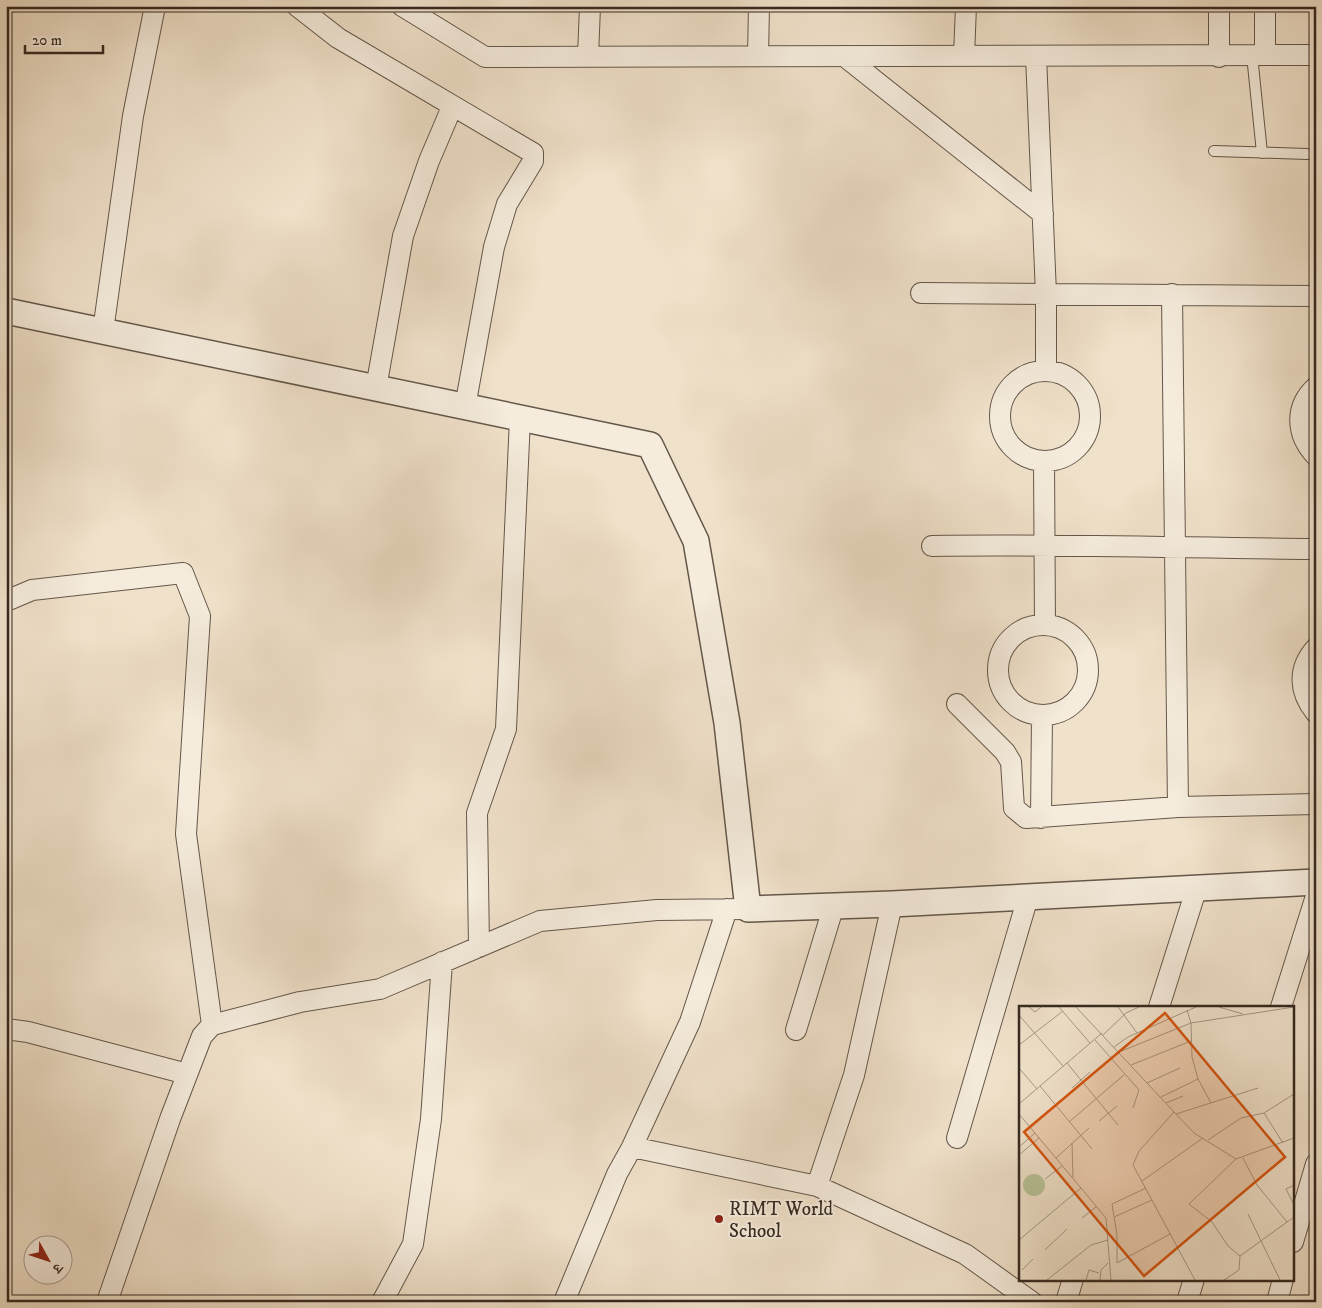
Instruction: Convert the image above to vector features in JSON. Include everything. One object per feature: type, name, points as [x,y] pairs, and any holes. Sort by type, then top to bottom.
[{"type":"street","points":[[103,331],[133,116],[155,6]]},
{"type":"street","points":[[297,6],[338,38],[452,107],[533,153],[533,161],[507,204],[494,247],[465,406]]},
{"type":"street","points":[[402,6],[485,57],[1219,57],[1316,55]]},
{"type":"street","points":[[588,56],[590,6]]},
{"type":"street","points":[[758,6],[758,56]]},
{"type":"street","points":[[964,56],[966,6]]},
{"type":"street","points":[[1219,6],[1219,57]]},
{"type":"street","points":[[1259,55],[1265,6]]},
{"type":"street","points":[[844,56],[1043,214]]},
{"type":"street","points":[[1036,56],[1046,294],[1046,371]]},
{"type":"street","points":[[376,388],[403,236],[429,162],[452,107]]},
{"type":"street","points":[[921,292],[1316,296]]},
{"type":"street","points":[[1172,294],[1178,806]]},
{"type":"street","points":[[6,311],[650,444],[696,541],[727,723],[737,909],[690,1022],[632,1147],[617,1174],[564,1302]]},
{"type":"street","points":[[1046,371],[1061,374],[1074,382],[1084,394],[1089,417],[1083,440],[1073,451],[1059,459],[1044,461],[1030,459],[1012,447],[1002,429],[1000,416],[1002,401],[1009,389],[1019,379],[1032,373],[1046,371]]},
{"type":"street","points":[[1316,386],[1308,394],[1302,406],[1299,420],[1301,434],[1307,447],[1316,456]]},
{"type":"street","points":[[479,947],[477,813],[506,729],[520,418]]},
{"type":"street","points":[[1044,461],[1045,625]]},
{"type":"street","points":[[932,546],[1045,544],[1175,548],[1316,549]]},
{"type":"street","points":[[6,601],[32,590],[183,573],[200,616],[186,834],[212,1025]]},
{"type":"street","points":[[1045,625],[1060,628],[1073,636],[1083,648],[1088,663],[1088,679],[1082,693],[1072,705],[1058,713],[1042,715],[1028,712],[1016,706],[1006,696],[1000,683],[998,669],[1001,655],[1008,643],[1018,633],[1031,627],[1045,625]]},
{"type":"street","points":[[1316,648],[1308,657],[1302,672],[1302,687],[1307,702],[1316,713]]},
{"type":"street","points":[[957,704],[1005,752],[1011,762],[1014,808],[1026,818],[1178,806],[1316,804]]},
{"type":"street","points":[[1041,818],[1042,715]]},
{"type":"street","points":[[107,1302],[187,1074],[202,1036],[212,1025],[300,1002],[380,989],[540,921],[657,910],[892,904],[1316,882]]},
{"type":"street","points":[[1159,1006],[1197,888]]},
{"type":"street","points":[[1281,1006],[1316,896]]},
{"type":"street","points":[[957,1138],[1028,897]]},
{"type":"street","points":[[817,1186],[854,1075],[892,904]]},
{"type":"street","points":[[796,1030],[834,905]]},
{"type":"street","points":[[382,1302],[413,1244],[431,1119],[442,962]]},
{"type":"street","points":[[6,1029],[28,1032],[187,1074]]},
{"type":"street","points":[[632,1147],[817,1186],[965,1254],[1032,1302]]},
{"type":"street","points":[[1294,1239],[1316,1164]]},
{"type":"street","points":[[1066,1302],[1073,1280]]},
{"type":"street","points":[[1187,1302],[1194,1280]]},
{"type":"street","points":[[1277,1302],[1283,1280]]},
{"type":"lane","points":[[1259,55],[1262,153]]},
{"type":"lane","points":[[1214,151],[1307,154]]},
{"type":"place","name":"RIMT World School","points":[[719,1219]]}]
